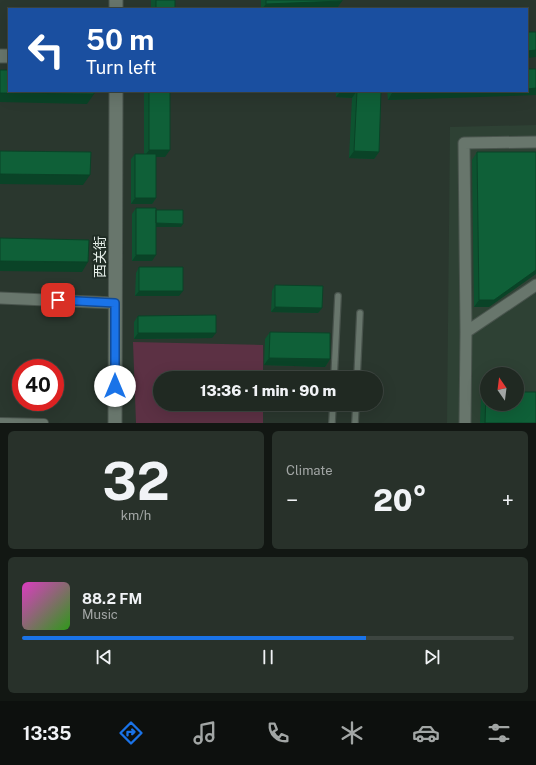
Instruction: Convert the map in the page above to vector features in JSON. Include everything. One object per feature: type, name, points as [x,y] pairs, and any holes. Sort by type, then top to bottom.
[{"type":"street","name":"西关街","points":[[115,423],[116,92]]},
{"type":"street","points":[[465,423],[466,332],[464,143],[536,142]]},
{"type":"street","points":[[466,332],[536,285]]},
{"type":"street","points":[[0,298],[115,303]]},
{"type":"street","points":[[0,422],[44,423]]},
{"type":"lane","points":[[334,371],[338,296]]},
{"type":"lane","points":[[357,371],[360,313]]},
{"type":"lane","points":[[332,423],[333,411]]},
{"type":"lane","points":[[355,423],[356,411]]},
{"type":"shaded area","points":[[536,125],[536,423],[447,423],[450,127]]},
{"type":"shaded area","points":[[133,342],[263,345],[263,371],[153,371],[153,411],[263,411],[263,423],[136,423]]},
{"type":"building","points":[[156,0],[175,0],[175,8],[156,8]]},
{"type":"building","points":[[266,0],[342,0],[342,1],[266,4]]},
{"type":"building","points":[[528,32],[536,32],[536,50],[528,51]]},
{"type":"building","points":[[528,69],[536,69],[536,88],[528,89]]},
{"type":"building","points":[[0,70],[8,70],[8,92],[94,92],[94,94],[0,93]]},
{"type":"building","points":[[149,92],[170,92],[170,150],[149,150]]},
{"type":"building","points":[[357,92],[381,92],[379,152],[354,151]]},
{"type":"building","points":[[392,92],[426,92],[392,93]]},
{"type":"building","points":[[0,151],[91,152],[90,175],[0,174]]},
{"type":"building","points":[[477,152],[536,152],[536,270],[494,300],[479,300]]},
{"type":"building","points":[[135,154],[156,154],[156,198],[135,198]]},
{"type":"building","points":[[136,208],[156,208],[156,255],[136,255]]},
{"type":"building","points":[[156,210],[183,210],[183,224],[156,223]]},
{"type":"building","points":[[0,238],[89,240],[88,262],[0,261]]},
{"type":"building","points":[[139,267],[183,267],[183,291],[139,291]]},
{"type":"building","points":[[275,285],[323,286],[322,308],[275,307]]},
{"type":"building","points":[[216,315],[216,333],[138,333],[138,316]]},
{"type":"building","points":[[270,332],[330,333],[330,359],[269,358]]},
{"type":"building","points":[[524,392],[536,392],[536,423],[485,423],[485,411],[524,411]]},
{"type":"route","points":[[58,300],[115,303],[115,386]]}]
